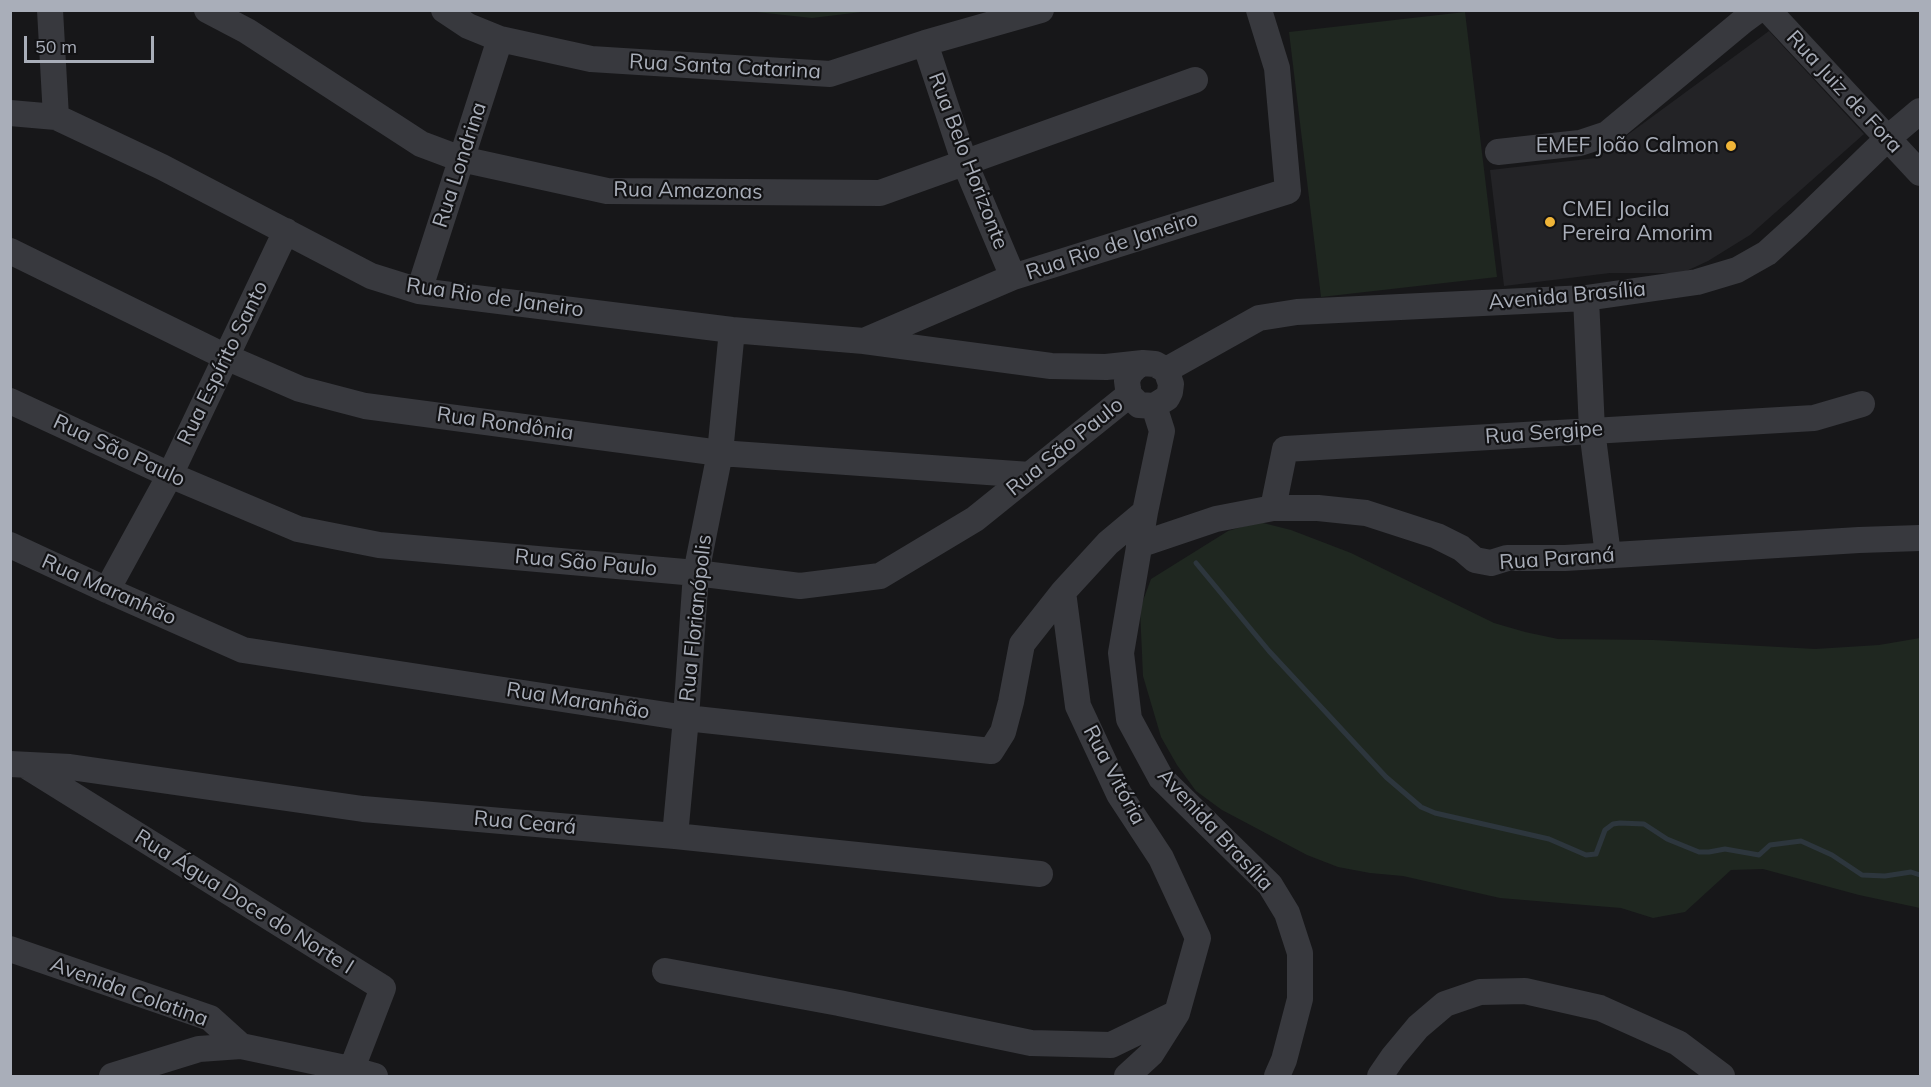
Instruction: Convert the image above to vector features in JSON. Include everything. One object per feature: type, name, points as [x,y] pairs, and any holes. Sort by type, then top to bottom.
[{"type":"street","points":[[10,113],[56,117],[50,10]]},
{"type":"street","name":"Rua Amazonas","points":[[207,10],[247,31],[421,144],[461,159],[607,191],[880,193],[1195,80]]},
{"type":"street","name":"Rua Santa Catarina","points":[[444,10],[468,26],[500,39],[591,59],[830,74],[925,43],[1041,10]]},
{"type":"street","name":"Rua Rio de Janeiro","points":[[864,341],[1013,277],[1288,190],[1277,68],[1259,10]]},
{"type":"street","name":"Rua Juiz de Fora","points":[[1768,10],[1920,173]]},
{"type":"street","points":[[1498,152],[1580,143],[1607,134],[1745,14]]},
{"type":"street","name":"Rua Londrina","points":[[419,291],[500,39]]},
{"type":"street","name":"Rua Belo Horizonte","points":[[925,43],[964,161],[1013,277]]},
{"type":"street","name":"Avenida Brasília","points":[[1154,367],[1259,318],[1297,312],[1586,298],[1697,282],[1737,270],[1767,253],[1888,138],[1920,111]]},
{"type":"street","name":"Rua Rio de Janeiro","points":[[56,117],[162,168],[371,276],[419,291],[732,330],[864,341],[1051,366],[1154,367]]},
{"type":"street","name":"Rua Espírito Santo","points":[[107,590],[170,475],[286,231]]},
{"type":"street","name":"Rua Rondônia","points":[[10,251],[226,357],[300,389],[365,406],[720,453],[1030,475]]},
{"type":"street","points":[[1586,298],[1592,430],[1608,555]]},
{"type":"street","points":[[938,309],[938,351]]},
{"type":"street","name":"Rua Florianópolis","points":[[675,836],[696,573],[720,453],[732,330]]},
{"type":"street","name":"Rua Rio de Janeiro","points":[[1051,366],[1128,392],[1139,405],[1154,406]]},
{"type":"street","points":[[1128,392],[1127,381],[1130,373],[1136,367],[1154,367],[1170,376],[1170,392],[1161,404],[1154,406]]},
{"type":"street","name":"Rua São Paulo","points":[[10,401],[170,475],[298,529],[379,545],[696,573],[800,586],[880,576],[975,519],[1128,392]]},
{"type":"street","name":"Rua Sergipe","points":[[1273,508],[1285,449],[1814,418],[1862,404]]},
{"type":"street","name":"Avenida Brasília","points":[[1154,406],[1162,431],[1145,512],[1121,653],[1128,719],[1161,778],[1270,885],[1287,913],[1300,952],[1300,999],[1284,1060],[1277,1077]]},
{"type":"street","name":"Rua Paraná","points":[[1139,545],[1215,519],[1273,508],[1318,508],[1366,513],[1437,536],[1461,548],[1475,560],[1491,563],[1508,558],[1608,555],[1920,538]]},
{"type":"street","points":[[1063,592],[1108,543],[1145,512]]},
{"type":"street","name":"Rua Maranhão","points":[[10,544],[243,650],[686,718],[991,751],[1003,732],[1022,644],[1063,592]]},
{"type":"street","name":"Rua Vitória","points":[[1063,592],[1078,706],[1119,794],[1161,858],[1198,938],[1177,1013],[1151,1054],[1127,1077]]},
{"type":"street","name":"Rua Ceará","points":[[18,764],[70,767],[363,809],[675,836],[1040,874]]},
{"type":"street","name":"Rua Água Doce do Norte I","points":[[18,764],[383,988],[350,1073]]},
{"type":"street","name":"Avenida Colatina","points":[[10,949],[210,1018],[241,1046]]},
{"type":"street","points":[[665,971],[839,1003],[1031,1044],[1111,1045],[1177,1013]]},
{"type":"street","points":[[1380,1077],[1418,1027],[1445,1004],[1480,992],[1525,991],[1600,1008],[1678,1042],[1722,1077]]},
{"type":"street","points":[[112,1077],[199,1049],[241,1046],[375,1077]]},
{"type":"shaded area","points":[[870,10],[812,18],[747,11]]},
{"type":"shaded area","points":[[1465,12],[1497,277],[1321,297],[1289,32]]},
{"type":"shaded area","name":"EMEF João Calmon","points":[[1769,31],[1864,134],[1750,235],[1708,261],[1682,273],[1610,273],[1504,286],[1490,170],[1596,158]]},
{"type":"shaded area","points":[[1259,522],[1291,530],[1351,553],[1494,623],[1558,639],[1654,640],[1815,649],[1879,645],[1920,638],[1920,908],[1859,895],[1763,869],[1731,870],[1685,912],[1653,918],[1621,908],[1500,898],[1403,876],[1338,867],[1307,855],[1222,810],[1196,791],[1177,765],[1161,737],[1143,676],[1140,609],[1151,579],[1228,531]]},
{"type":"waterway","points":[[1196,563],[1269,651],[1386,777],[1421,807],[1435,813],[1549,839],[1586,855],[1596,854],[1605,830],[1613,824],[1644,824],[1667,839],[1699,852],[1725,849],[1759,855],[1770,845],[1801,841],[1832,855],[1862,875],[1885,876],[1911,872],[1920,875]]},
{"type":"place","name":"EMEF João Calmon","points":[[1731,146]]},
{"type":"place","name":"CMEI Jocila Pereira Amorim","points":[[1550,222]]}]
